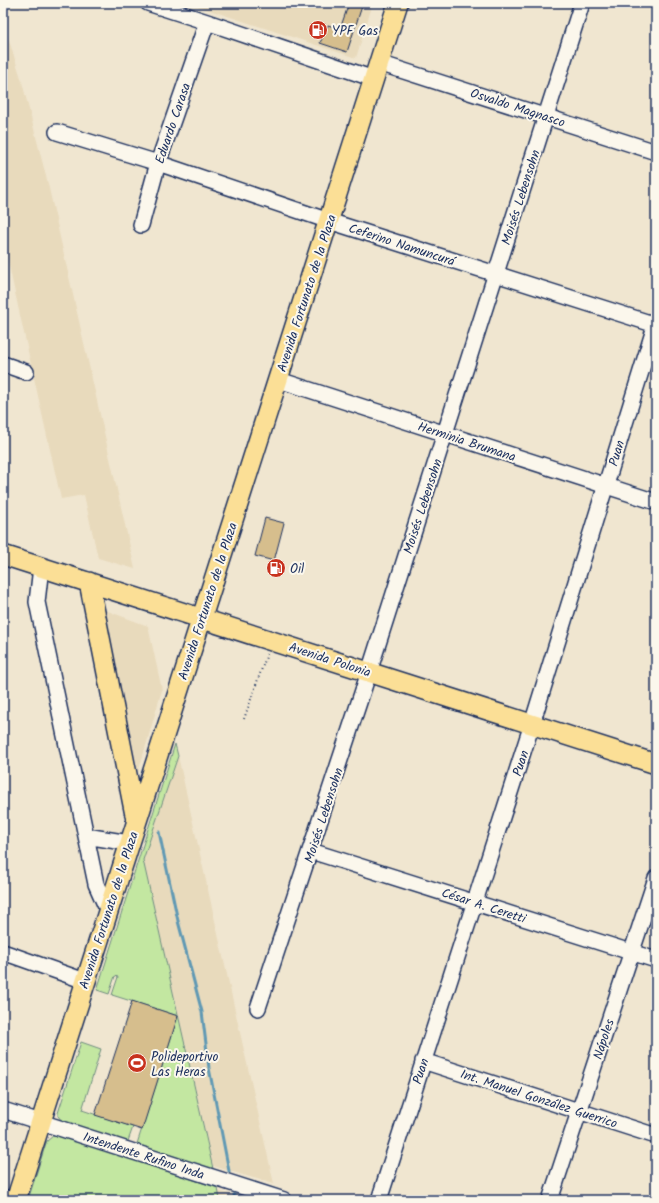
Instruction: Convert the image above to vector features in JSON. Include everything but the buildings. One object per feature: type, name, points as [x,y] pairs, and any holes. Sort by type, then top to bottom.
[{"type":"main road","name":"Avenida Fortunato de la Plaza","points":[[16,1200],[398,3]]},
{"type":"main road","name":"Avenida Polonia","points":[[3,555],[656,764]]},
{"type":"main road","points":[[89,582],[136,822]]},
{"type":"street","name":"Osvaldo Magnasco","points":[[148,3],[207,22],[377,71],[546,116],[656,152]]},
{"type":"street","name":"Moisés Lebensohn","points":[[258,1008],[369,672],[582,3]]},
{"type":"street","name":"Eduardo Carasa","points":[[141,225],[158,164],[207,22]]},
{"type":"street","name":"Ceferino Namuncurá","points":[[56,132],[656,325]]},
{"type":"street","name":"Puan","points":[[379,1200],[532,724],[605,485],[656,325]]},
{"type":"street","points":[[3,364],[26,372]]},
{"type":"street","name":"Herminia Brumana","points":[[278,380],[656,502]]},
{"type":"street","points":[[41,567],[37,602],[96,884],[108,911]]},
{"type":"street","points":[[86,836],[130,842]]},
{"type":"street","name":"César A. Ceretti","points":[[311,851],[656,960]]},
{"type":"street","name":"Nápoles","points":[[550,1200],[656,878]]},
{"type":"street","points":[[3,952],[85,981]]},
{"type":"street","name":"Int. Manuel González Guerrico","points":[[423,1061],[656,1136]]},
{"type":"street","name":"Intendente Rufino Inda","points":[[3,1110],[284,1200]]},
{"type":"street","points":[[3,1197],[11,1200]]},
{"type":"path","points":[[244,719],[271,640]]},
{"type":"shaded area","name":"YPF Gas","points":[[188,3],[373,3],[356,58]]},
{"type":"shaded area","points":[[3,22],[21,78],[48,184],[135,569],[98,558],[84,495],[61,499],[3,239]]},
{"type":"shaded area","points":[[102,609],[148,626],[162,690],[138,773]]},
{"type":"shaded area","points":[[178,756],[274,1184],[213,1166],[143,860]]},
{"type":"shaded area","points":[[218,1191],[234,1195],[250,1200],[220,1200]]},
{"type":"green space","points":[[175,744],[178,756],[143,860],[214,1173],[136,1147],[178,1016],[112,995],[118,977],[115,976],[109,994],[97,990]]},
{"type":"green space","points":[[81,1042],[101,1049],[82,1110],[133,1127],[127,1144],[62,1121],[58,1116]]},
{"type":"green space","points":[[53,1136],[61,1136],[218,1188],[220,1200],[28,1200],[46,1143]]},
{"type":"waterway","points":[[159,832],[178,921],[202,1012],[209,1068],[229,1171]]},
{"type":"waterway","points":[[234,1195],[235,1200]]},
{"type":"place","name":"YPF Gas","points":[[318,30]]},
{"type":"place","name":"Oil","points":[[276,568]]},
{"type":"place","name":"Polideportivo Las Heras","points":[[137,1063]]}]
